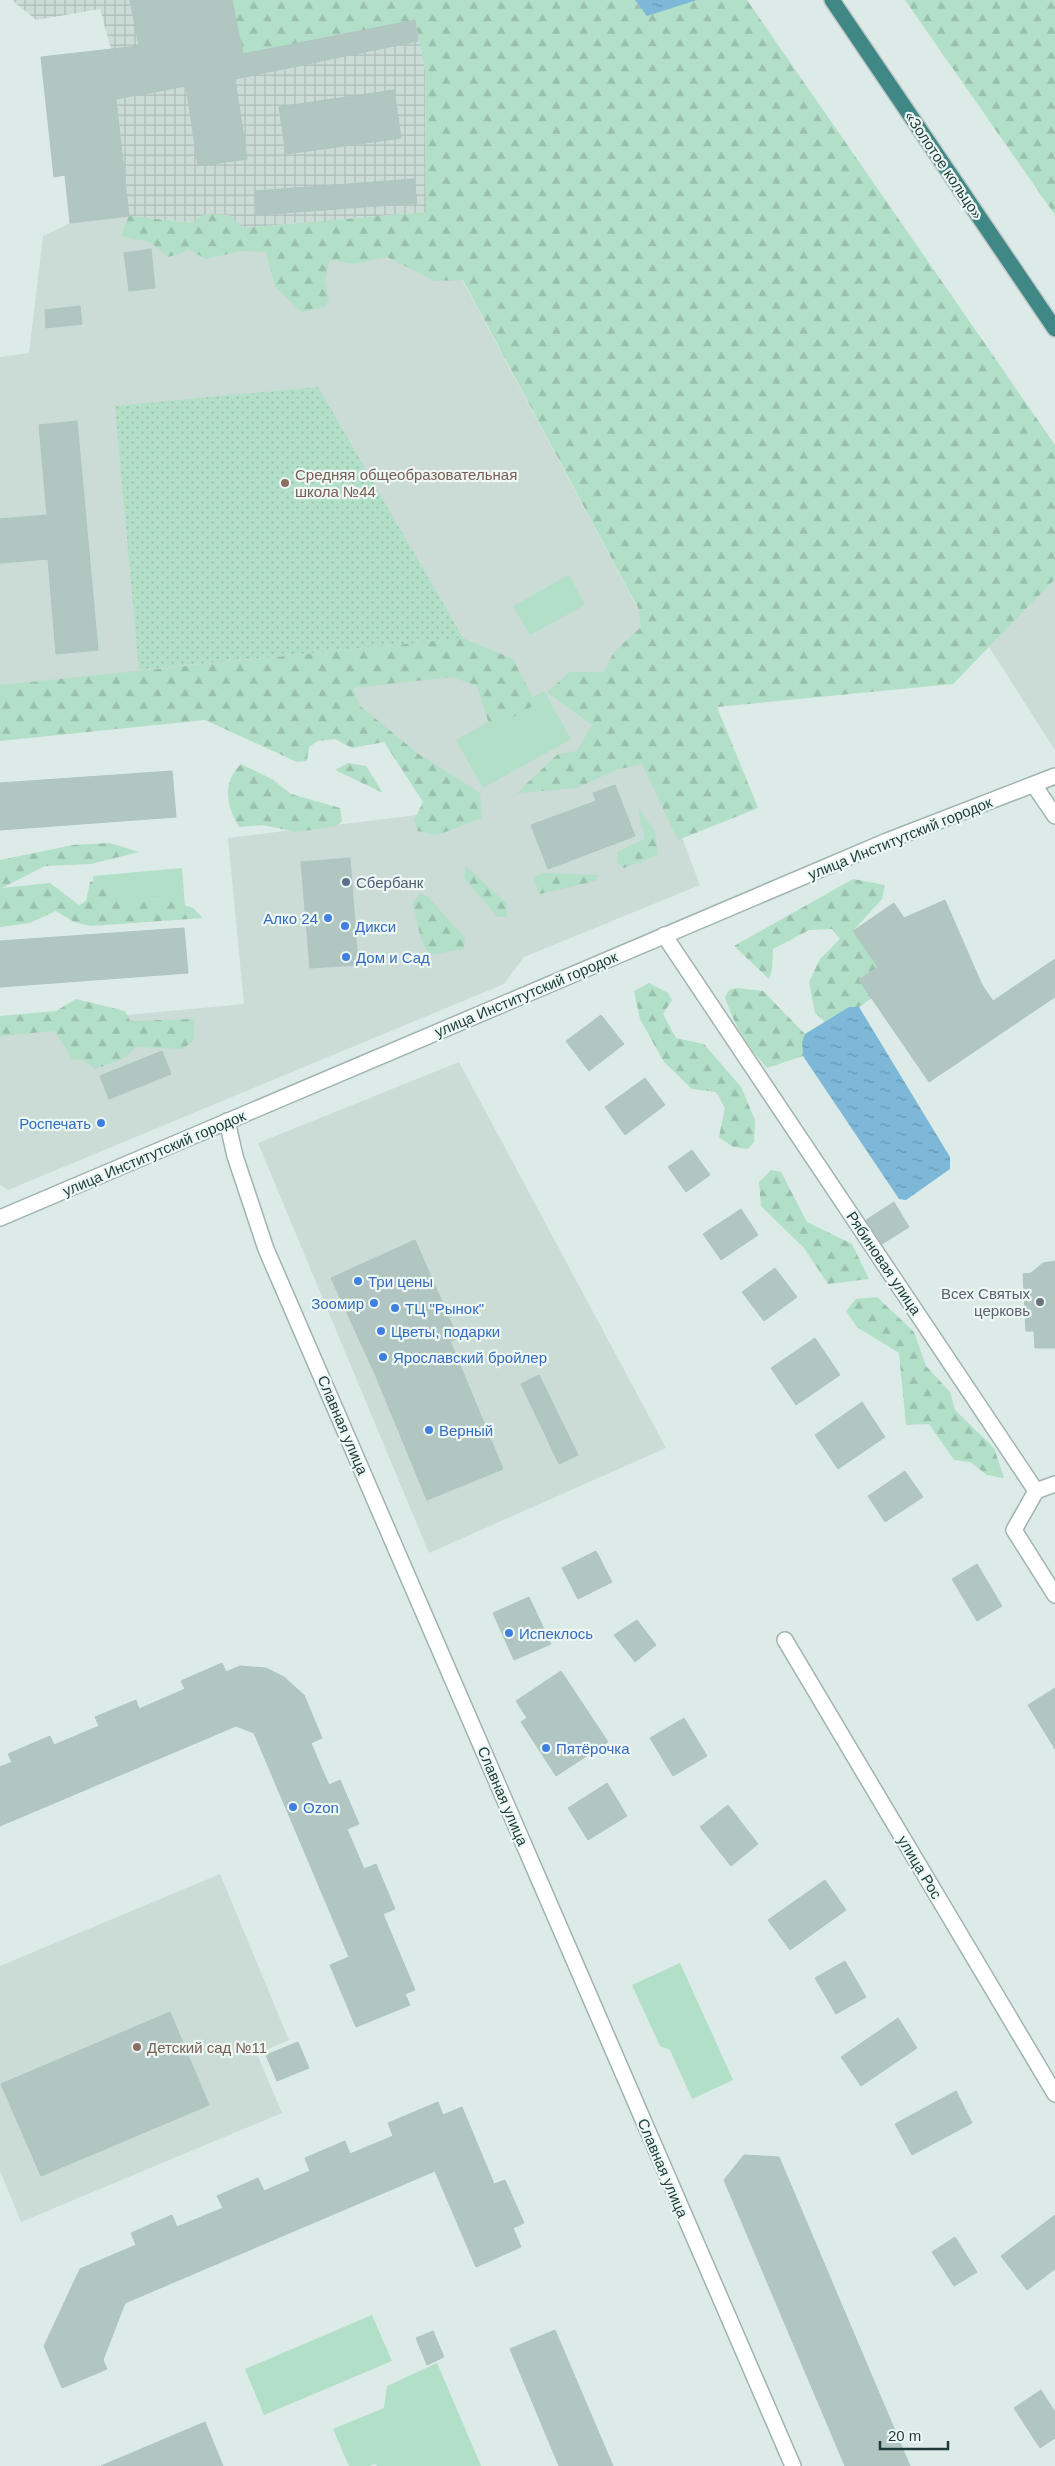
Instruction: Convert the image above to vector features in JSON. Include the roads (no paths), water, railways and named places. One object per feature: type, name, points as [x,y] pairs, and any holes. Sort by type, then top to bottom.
[{"type":"highway","name":"«Золотое кольцо»","points":[[832,0],[1055,329]]},
{"type":"street","name":"улица Институтский городок","points":[[0,1218],[887,841],[1055,776]]},
{"type":"street","points":[[1034,784],[1055,816]]},
{"type":"street","name":"Рябиновая улица","points":[[664,935],[1036,1491]]},
{"type":"street","name":"Славная улица","points":[[227,1122],[235,1156],[266,1249],[793,2466]]},
{"type":"street","points":[[1055,1484],[1036,1491],[1014,1530],[1055,1595]]},
{"type":"street","name":"улица Рос","points":[[785,1640],[1055,2094]]},
{"type":"water","points":[[635,0],[697,0],[647,16]]},
{"type":"water","points":[[849,1007],[859,1007],[950,1157],[950,1169],[906,1200],[899,1199],[803,1056],[802,1042],[805,1034]]},
{"type":"place","name":"Средняя общеобразовательная школа №44","points":[[285,483]]},
{"type":"place","name":"Сбербанк","points":[[346,882]]},
{"type":"place","name":"Алко 24","points":[[328,918]]},
{"type":"place","name":"Дикси","points":[[345,926]]},
{"type":"place","name":"Дом и Сад","points":[[346,957]]},
{"type":"place","name":"Роспечать","points":[[101,1123]]},
{"type":"place","name":"Три цены","points":[[358,1281]]},
{"type":"place","name":"Всех Святых церковь","points":[[1040,1302]]},
{"type":"place","name":"Зоомир","points":[[374,1303]]},
{"type":"place","name":"ТЦ \"Рынок\"","points":[[395,1308]]},
{"type":"place","name":"Цветы, подарки","points":[[381,1331]]},
{"type":"place","name":"Ярославский бройлер","points":[[383,1357]]},
{"type":"place","name":"Верный","points":[[429,1430]]},
{"type":"place","name":"Испеклось","points":[[509,1633]]},
{"type":"place","name":"Пятёрочка","points":[[546,1748]]},
{"type":"place","name":"Ozon","points":[[293,1807]]},
{"type":"place","name":"Детский сад №11","points":[[137,2047]]}]
